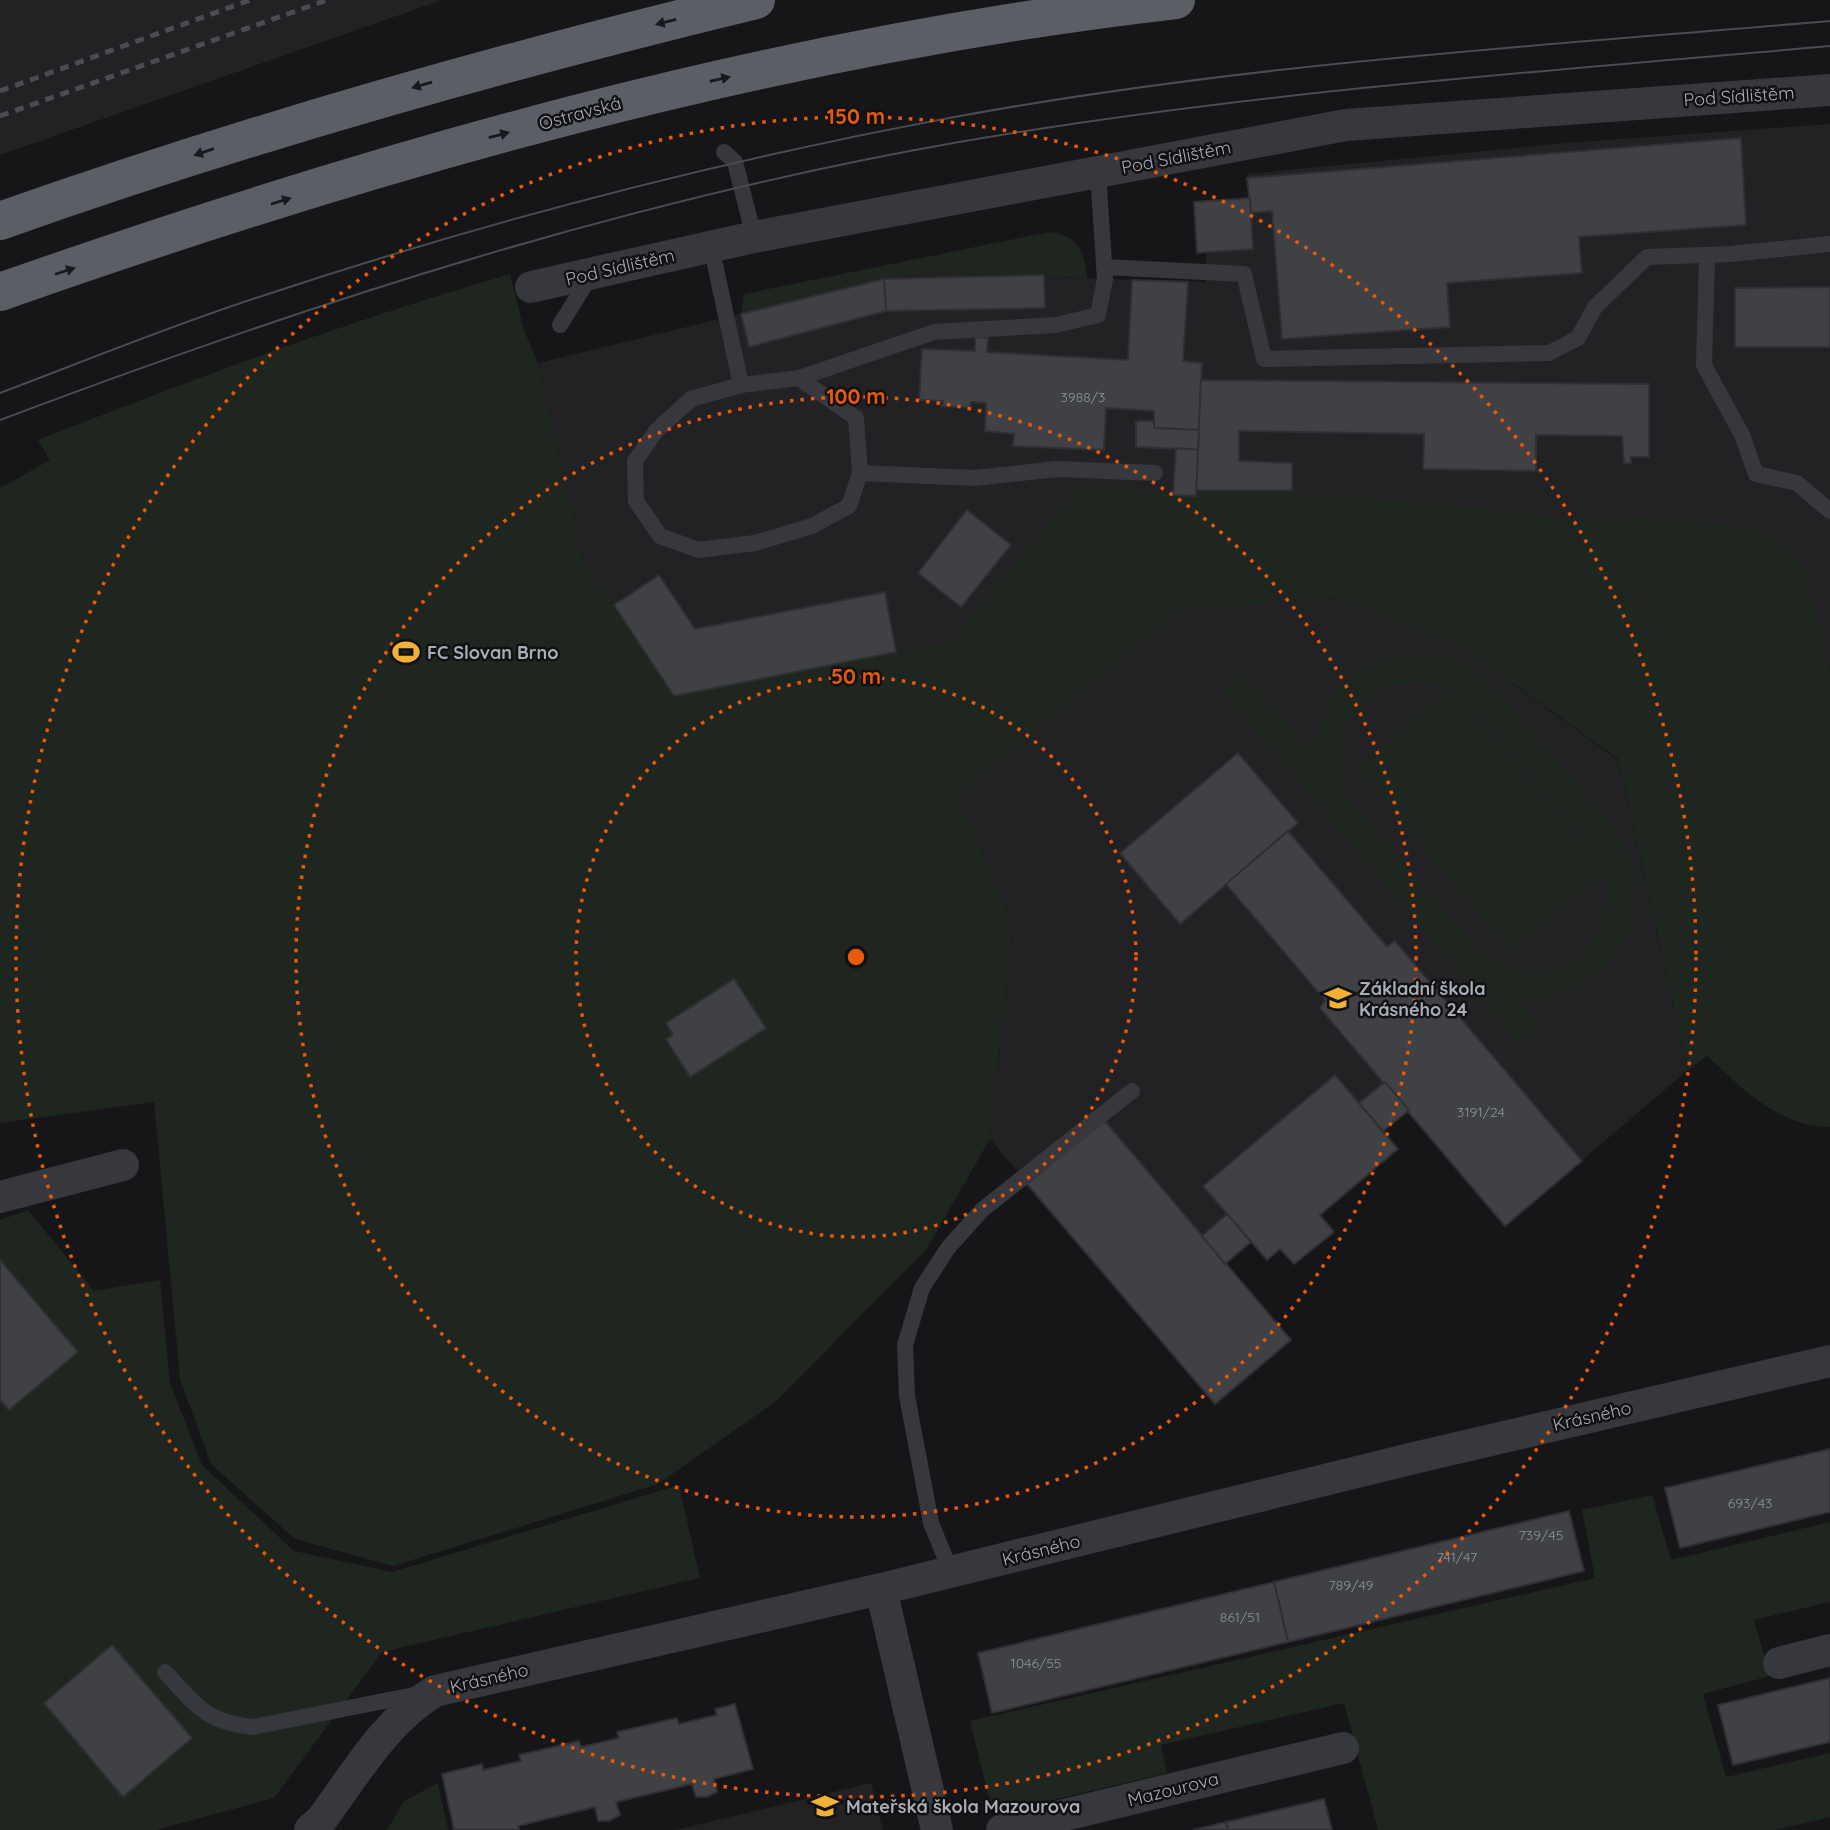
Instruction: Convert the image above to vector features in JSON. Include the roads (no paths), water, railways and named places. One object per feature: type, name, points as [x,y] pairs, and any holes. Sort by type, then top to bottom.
[{"type":"highway","points":[[0,221],[241,140],[421,86],[756,0]]},
{"type":"highway","name":"Ostravská","points":[[0,292],[447,149],[612,104],[806,59],[886,44],[1062,15],[1176,0]]},
{"type":"street","name":"Pod Sídlištěm","points":[[531,286],[754,237],[1346,125],[1830,90]]},
{"type":"street","points":[[0,1197],[122,1165]]},
{"type":"street","name":"Krásného","points":[[310,1830],[322,1819],[390,1726],[411,1705],[435,1691],[881,1589],[1414,1458],[1830,1361]]},
{"type":"street","points":[[881,1589],[937,1830]]},
{"type":"street","points":[[1779,1662],[1830,1650]]},
{"type":"street","name":"Mazourova","points":[[1002,1830],[1343,1748]]},
{"type":"lane","points":[[724,152],[735,162],[754,237]]},
{"type":"lane","points":[[799,378],[856,418],[860,473],[849,506],[812,526],[755,543],[698,550],[660,537],[636,501],[635,461],[656,430],[691,399],[741,385],[799,378],[934,332],[1056,325],[1098,315],[1105,279],[1098,172]]},
{"type":"lane","points":[[1104,267],[1244,274],[1264,359],[1549,353],[1578,338],[1595,307],[1647,257],[1707,255],[1830,244]]},
{"type":"lane","points":[[712,246],[741,385]]},
{"type":"lane","points":[[1707,255],[1704,281],[1704,365],[1742,435],[1756,474],[1797,483],[1830,511]]},
{"type":"lane","points":[[560,325],[593,273]]},
{"type":"lane","points":[[860,473],[975,478],[1057,470],[1156,473]]},
{"type":"lane","points":[[951,1572],[932,1523],[907,1396],[905,1345],[922,1288],[948,1248],[982,1210],[1132,1091]]},
{"type":"lane","points":[[165,1671],[203,1713],[227,1725],[253,1727],[435,1691]]},
{"type":"tram line","points":[[0,393],[224,309],[427,244],[687,174],[861,135],[1058,99],[1278,70],[1499,48],[1830,21]]},
{"type":"tram line","points":[[0,420],[235,335],[473,258],[714,193],[836,166],[959,142],[1176,110],[1393,85],[1830,46]]},
{"type":"railway","points":[[0,91],[250,0]]},
{"type":"railway","points":[[0,116],[327,0]]},
{"type":"place","name":"FC Slovan Brno","points":[[406,652]]},
{"type":"place","name":"Základní škola Krásného 24","points":[[1338,998]]},
{"type":"place","name":"Mateřská škola Mazourova","points":[[825,1806]]}]
